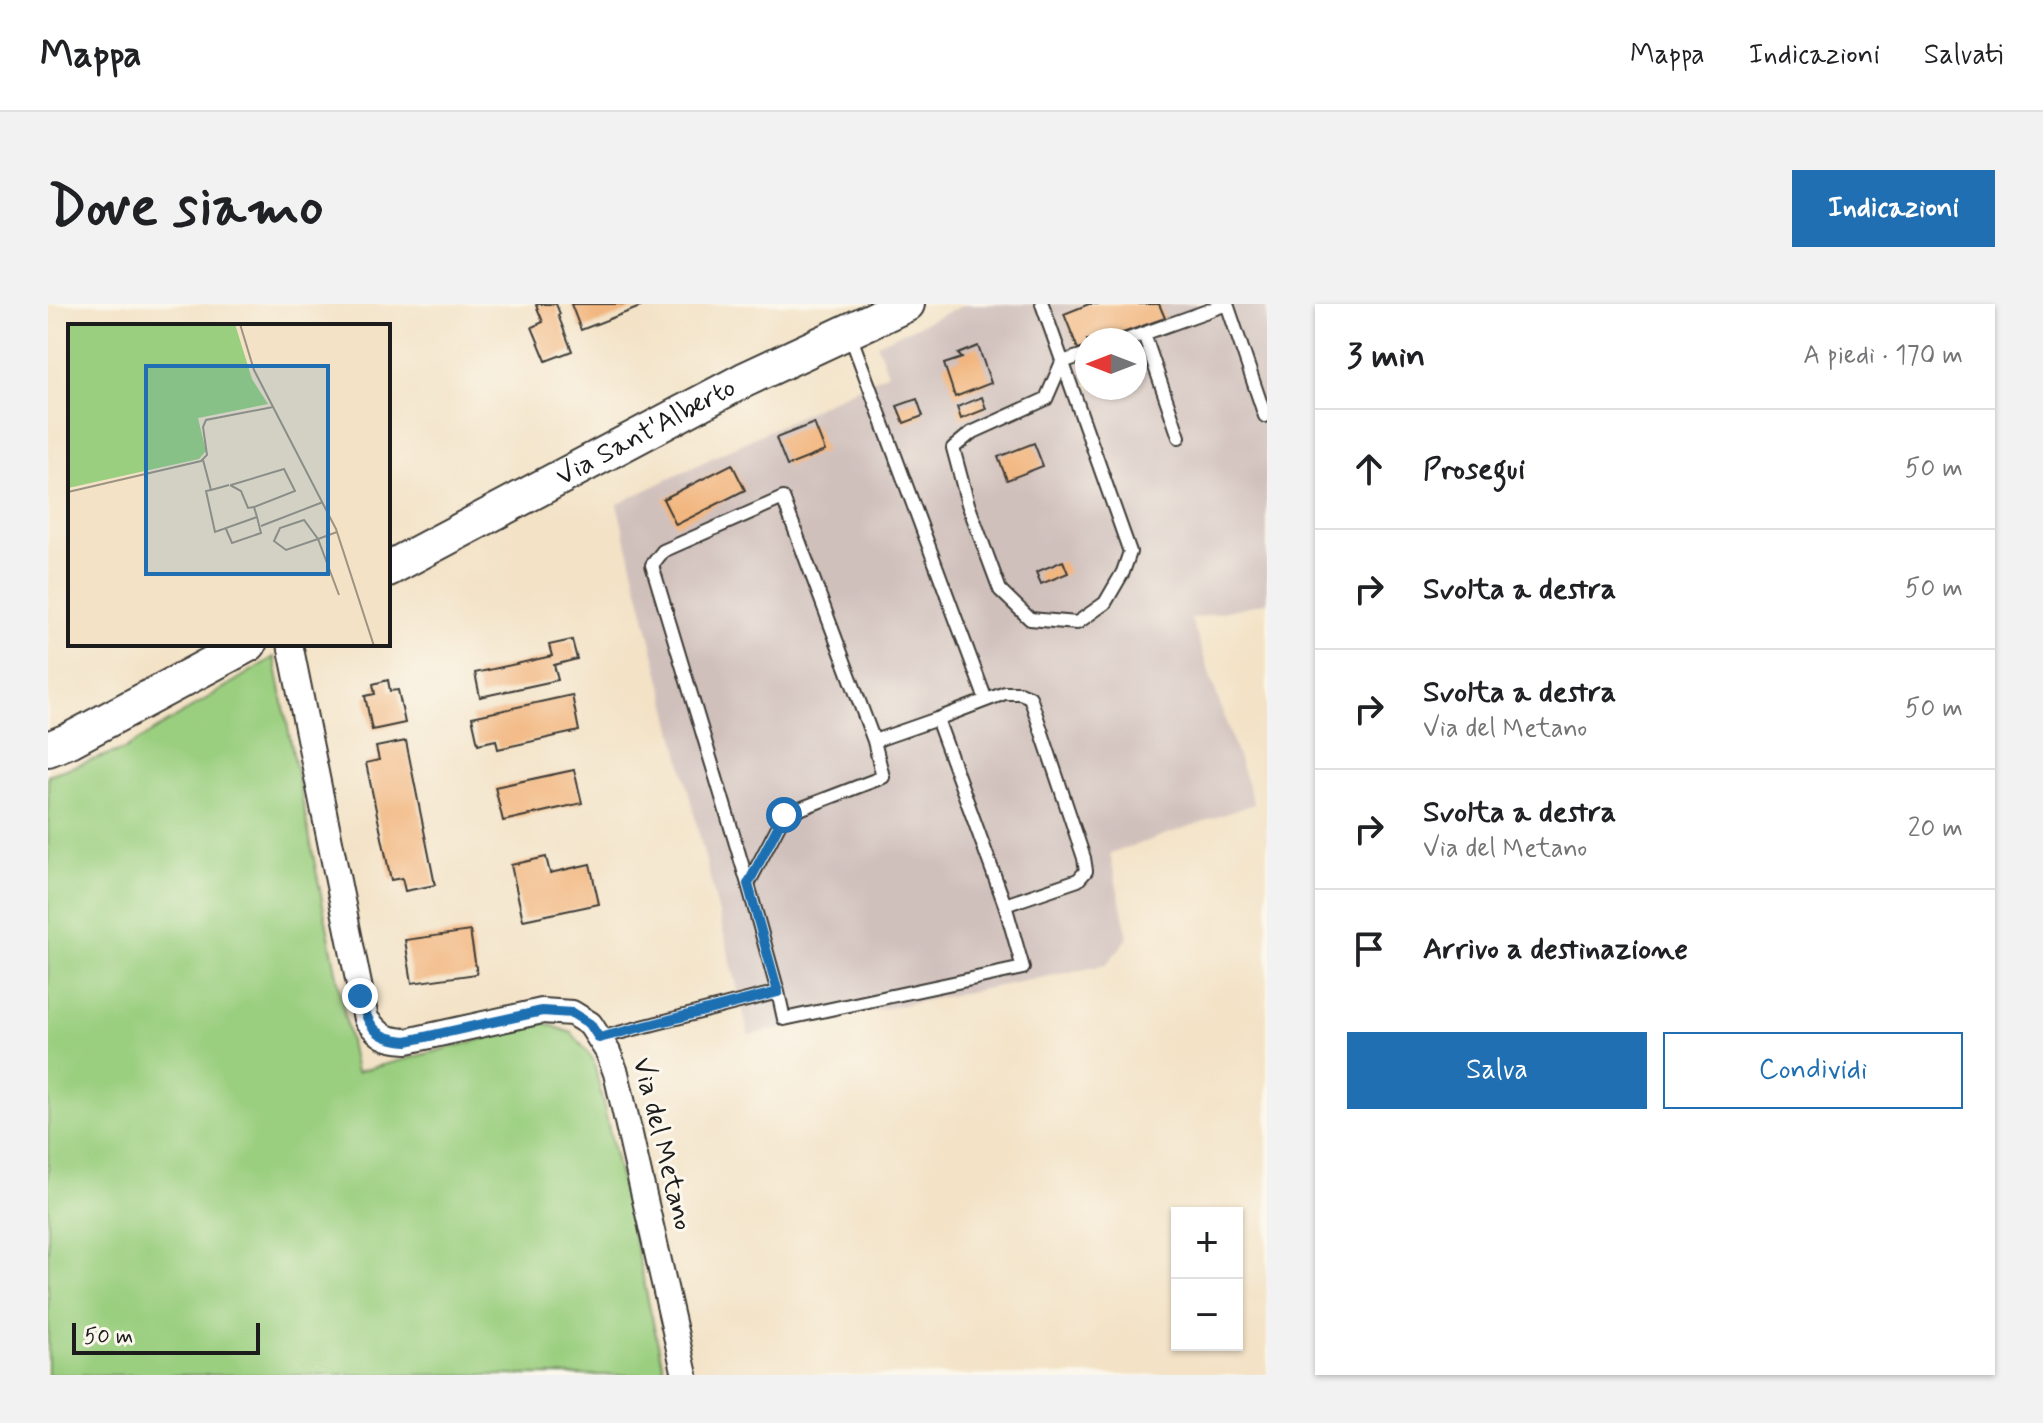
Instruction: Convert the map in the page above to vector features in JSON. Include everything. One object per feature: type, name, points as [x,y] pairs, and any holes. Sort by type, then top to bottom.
[{"type":"main road","name":"Via Sant'Alberto","points":[[390,568],[744,380],[907,304]]},
{"type":"main road","points":[[48,749],[245,646]]},
{"type":"street","name":"Via del Metano","points":[[290,646],[366,1019],[376,1032],[389,1040],[407,1041],[542,1011],[572,1013],[590,1024],[608,1052],[626,1111],[685,1375]]},
{"type":"lane","points":[[1042,304],[1062,362],[1130,552],[1123,572],[1105,603],[1077,623],[1030,619],[1000,590],[968,504],[953,448],[971,433],[1046,399],[1062,362],[1075,358]]},
{"type":"lane","points":[[1147,333],[1227,304],[1265,416]]},
{"type":"lane","points":[[848,331],[986,700]]},
{"type":"lane","points":[[1147,343],[1179,437]]},
{"type":"lane","points":[[748,884],[784,815],[883,777],[874,741],[783,498],[663,551],[652,565],[748,884],[784,1019],[1023,968],[1005,905],[937,719]]},
{"type":"lane","points":[[874,741],[1005,693],[1030,697],[1086,871],[1078,880],[1005,905]]},
{"type":"lane","points":[[599,1038],[778,992]]},
{"type":"shaded area","points":[[966,304],[1267,304],[1267,602],[1191,619],[1254,804],[1110,854],[1128,938],[1106,965],[749,1035],[617,504],[888,373],[877,344]]},
{"type":"green space","points":[[274,657],[356,1072],[545,1023],[572,1033],[593,1059],[665,1375],[48,1375],[48,775],[125,749]]},
{"type":"building","points":[[556,304],[572,351],[546,361],[532,327],[543,322],[536,305]]},
{"type":"building","points":[[571,304],[648,304],[581,330]]},
{"type":"building","points":[[1089,304],[1159,304],[1165,318],[1137,328],[1075,328],[1075,342],[1064,314]]},
{"type":"building","points":[[978,346],[991,383],[955,397],[944,364],[962,358],[958,354]]},
{"type":"building","points":[[982,397],[986,409],[961,419],[957,407]]},
{"type":"building","points":[[917,399],[923,416],[904,423],[897,406]]},
{"type":"building","points":[[814,423],[825,451],[787,466],[776,438]]},
{"type":"building","points":[[1034,443],[1043,466],[1007,480],[998,457]]},
{"type":"building","points":[[732,464],[745,490],[676,525],[663,499]]},
{"type":"building","points":[[1063,561],[1068,573],[1041,584],[1036,572]]},
{"type":"building","points":[[572,640],[577,659],[554,665],[558,680],[480,697],[475,673],[552,656],[549,645]]},
{"type":"building","points":[[388,680],[390,691],[398,690],[405,723],[372,730],[365,696],[375,694],[373,684]]},
{"type":"building","points":[[572,695],[579,731],[498,749],[496,740],[478,744],[472,717]]},
{"type":"building","points":[[406,741],[435,885],[405,891],[402,878],[391,880],[366,763],[379,760],[376,747]]},
{"type":"building","points":[[574,770],[582,803],[503,821],[495,787]]},
{"type":"building","points":[[546,857],[550,873],[590,864],[599,904],[523,920],[511,865]]},
{"type":"building","points":[[470,931],[477,974],[412,983],[405,940]]},
{"type":"route","points":[[360,996],[366,1019],[376,1032],[389,1040],[407,1041],[542,1011],[572,1013],[590,1024],[599,1038],[778,992],[748,884],[784,815]]}]
